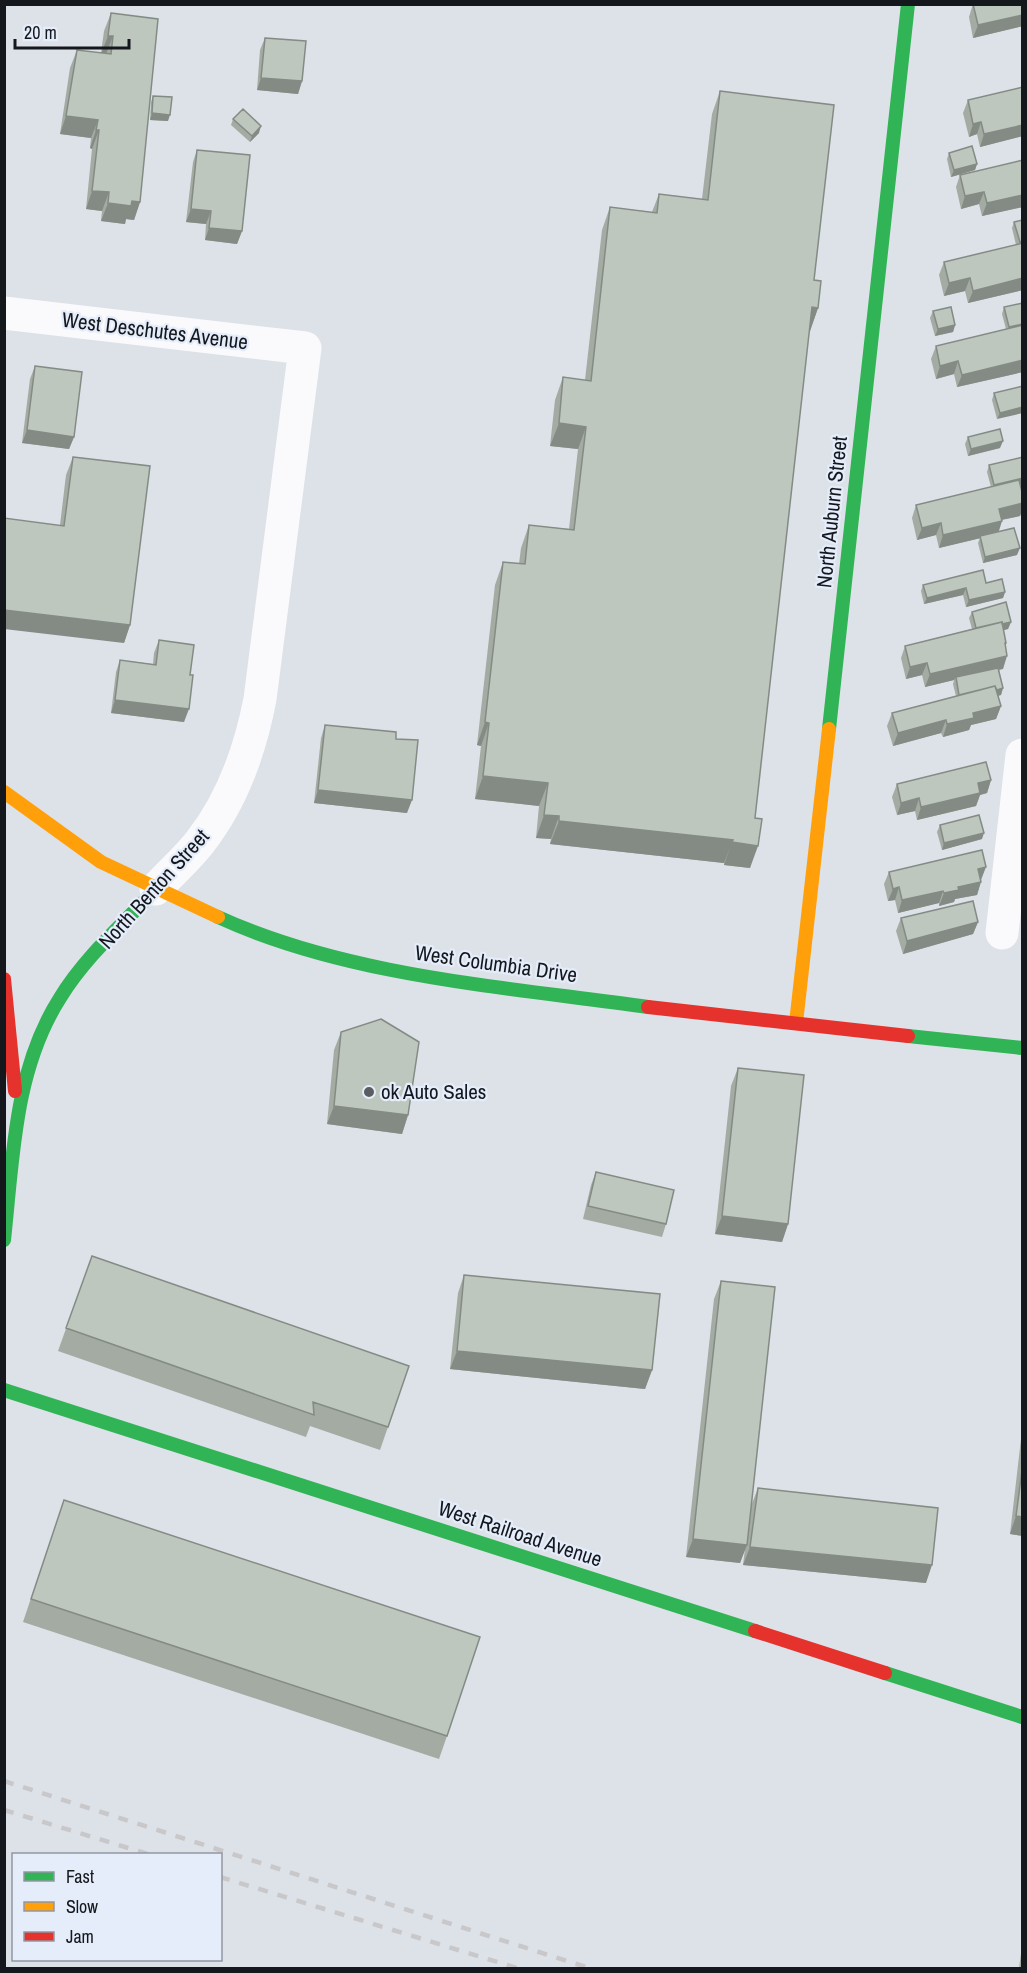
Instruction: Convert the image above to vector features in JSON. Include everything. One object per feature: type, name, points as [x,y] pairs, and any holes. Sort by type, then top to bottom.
[{"type":"street","name":"North Auburn Street","points":[[796,1023],[811,905],[908,4]]},
{"type":"street","name":"West Deschutes Avenue","points":[[4,313],[305,348]]},
{"type":"street","name":"North Benton Street","points":[[4,1240],[18,1122],[31,1058],[51,1013],[80,971],[199,843],[215,820],[237,780],[250,743],[260,699],[305,348]]},
{"type":"street","points":[[1002,933],[1023,755]]},
{"type":"street","name":"West Columbia Drive","points":[[4,792],[42,822],[101,862],[156,889],[266,936],[328,956],[369,966],[439,978],[680,1011],[1023,1048]]},
{"type":"street","points":[[4,979],[18,1122]]},
{"type":"street","name":"West Railroad Avenue","points":[[4,1390],[1023,1717]]},
{"type":"building","points":[[973,4],[1023,4],[1023,15],[978,25]]},
{"type":"building","points":[[111,13],[158,19],[140,202],[132,201],[131,206],[108,203],[109,192],[92,191],[99,130],[96,130],[98,120],[66,116],[77,50],[111,54],[113,36],[108,36]]},
{"type":"building","points":[[265,38],[306,41],[302,81],[261,78]]},
{"type":"building","points":[[1023,87],[1023,125],[984,134],[981,122],[973,124],[968,100]]},
{"type":"building","points":[[720,91],[834,105],[814,280],[821,281],[818,308],[812,307],[755,818],[762,819],[758,846],[732,842],[733,840],[559,821],[559,816],[544,815],[548,783],[483,776],[489,723],[485,722],[503,562],[525,564],[529,525],[574,530],[586,427],[559,423],[563,377],[591,381],[610,207],[657,213],[659,194],[708,200]]},
{"type":"building","points":[[153,96],[172,97],[170,115],[152,113]]},
{"type":"building","points":[[243,109],[261,126],[252,136],[233,119]]},
{"type":"building","points":[[972,146],[977,164],[954,170],[949,153]]},
{"type":"building","points":[[197,150],[250,155],[242,231],[209,228],[211,211],[191,209]]},
{"type":"building","points":[[1023,160],[1023,195],[987,203],[984,192],[965,196],[960,175]]},
{"type":"building","points":[[1023,220],[1023,241],[1020,242],[1014,222]]},
{"type":"building","points":[[1023,243],[1023,278],[973,291],[970,278],[949,283],[944,262]]},
{"type":"building","points":[[1023,303],[1023,324],[1009,327],[1004,307]]},
{"type":"building","points":[[951,307],[955,325],[938,329],[933,311]]},
{"type":"building","points":[[1023,325],[1023,360],[962,375],[958,361],[940,366],[936,346]]},
{"type":"building","points":[[35,366],[82,372],[74,437],[27,430]]},
{"type":"building","points":[[1023,386],[1023,407],[1000,413],[994,393]]},
{"type":"building","points":[[1000,429],[1003,441],[971,449],[968,437]]},
{"type":"building","points":[[73,457],[150,466],[130,625],[4,610],[4,518],[64,526]]},
{"type":"building","points":[[1023,457],[1023,478],[994,485],[989,465]]},
{"type":"building","points":[[1019,480],[1023,503],[999,509],[1002,521],[943,535],[941,523],[922,528],[916,505]]},
{"type":"building","points":[[1014,528],[1020,548],[985,557],[980,536]]},
{"type":"building","points":[[983,570],[986,583],[1002,579],[1005,592],[969,600],[966,588],[927,598],[923,585]]},
{"type":"building","points":[[1006,602],[1011,622],[976,628],[972,612]]},
{"type":"building","points":[[1002,622],[1007,656],[930,674],[927,663],[910,667],[905,646]]},
{"type":"building","points":[[159,640],[194,645],[189,709],[115,700],[120,660],[156,665]]},
{"type":"building","points":[[998,668],[1003,688],[997,690],[995,686],[959,695],[956,677]]},
{"type":"building","points":[[995,686],[1001,706],[973,713],[974,718],[947,724],[946,720],[898,733],[892,713]]},
{"type":"building","points":[[325,725],[396,732],[396,739],[418,740],[412,800],[318,790]]},
{"type":"building","points":[[986,762],[991,780],[978,783],[980,793],[921,807],[919,798],[901,803],[897,784]]},
{"type":"building","points":[[979,815],[984,833],[944,843],[940,825]]},
{"type":"building","points":[[982,850],[986,867],[978,869],[981,882],[958,887],[959,890],[902,900],[899,887],[893,889],[889,872]]},
{"type":"building","points":[[973,901],[978,922],[907,941],[901,918]]},
{"type":"building","name":"ok Auto Sales","points":[[381,1019],[419,1042],[408,1115],[334,1106],[341,1032]]},
{"type":"building","points":[[738,1068],[804,1075],[788,1224],[722,1216]]},
{"type":"building","points":[[596,1172],[674,1190],[666,1224],[588,1206]]},
{"type":"building","points":[[92,1256],[409,1366],[388,1427],[313,1402],[314,1415],[66,1328]]},
{"type":"building","points":[[464,1275],[660,1294],[652,1370],[457,1351]]},
{"type":"building","points":[[721,1281],[775,1287],[747,1545],[693,1539]]},
{"type":"building","points":[[1023,1463],[1023,1517],[1016,1516]]},
{"type":"building","points":[[758,1488],[938,1508],[932,1565],[750,1547]]},
{"type":"building","points":[[64,1500],[480,1637],[447,1736],[31,1599]]},
{"type":"railway","points":[[4,1781],[589,1968]]},
{"type":"railway","points":[[4,1810],[145,1853]]},
{"type":"railway","points":[[222,1878],[517,1968]]},
{"type":"traffic: fast","points":[[829,729],[908,4]]},
{"type":"traffic: fast","points":[[4,1240],[18,1115],[33,1055],[45,1026],[60,998],[81,969],[156,889]]},
{"type":"traffic: fast","points":[[218,917],[268,937],[321,954],[374,967],[485,986],[648,1007]]},
{"type":"traffic: fast","points":[[908,1036],[1022,1048]]},
{"type":"traffic: fast","points":[[4,1390],[755,1631]]},
{"type":"traffic: fast","points":[[885,1673],[1022,1717]]},
{"type":"traffic: slow","points":[[796,1023],[829,729]]},
{"type":"traffic: slow","points":[[4,792],[101,862],[218,917]]},
{"type":"traffic: jam","points":[[4,979],[15,1091]]},
{"type":"traffic: jam","points":[[648,1007],[908,1036]]},
{"type":"traffic: jam","points":[[755,1631],[885,1673]]},
{"type":"place","name":"ok Auto Sales","points":[[369,1092]]}]
